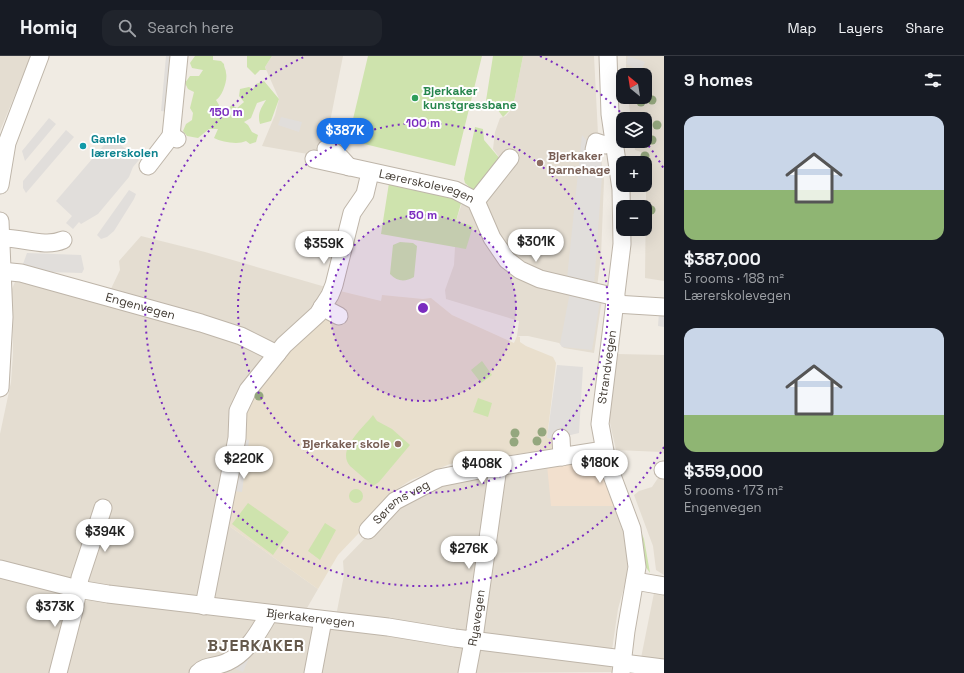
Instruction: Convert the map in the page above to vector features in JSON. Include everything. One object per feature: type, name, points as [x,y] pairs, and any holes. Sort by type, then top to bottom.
[{"type":"street","points":[[1,174],[13,124],[40,56]]},
{"type":"street","points":[[148,166],[174,137],[179,56]]},
{"type":"street","name":"Strandvegen","points":[[608,56],[609,99],[621,189],[622,230],[615,301],[600,411],[600,424],[604,450],[632,529],[636,561],[635,581],[626,631],[622,665]]},
{"type":"street","points":[[594,150],[596,142],[605,145],[614,141]]},
{"type":"street","name":"Lærerskolevegen","points":[[320,154],[349,168],[455,190],[476,200],[492,238],[507,260],[520,270],[540,279],[615,301],[664,308]]},
{"type":"street","points":[[476,200],[510,158]]},
{"type":"street","points":[[204,606],[237,438],[236,419],[239,407],[248,390],[277,354],[310,323],[322,307],[334,285],[352,213],[364,194],[370,172]]},
{"type":"street","points":[[0,221],[4,336],[0,388]]},
{"type":"street","points":[[1,238],[50,243],[57,243],[63,240]]},
{"type":"street","name":"Engenvegen","points":[[1,271],[37,273],[206,324],[247,339],[277,354]]},
{"type":"street","points":[[322,307],[339,316]]},
{"type":"street","points":[[561,438],[562,457]]},
{"type":"street","name":"Sørems veg","points":[[368,530],[391,504],[413,490],[450,475],[604,450]]},
{"type":"street","name":"Ryavegen","points":[[467,673],[494,506],[498,467]]},
{"type":"street","points":[[58,673],[74,611],[78,589],[103,508]]},
{"type":"street","name":"Bjerkakervegen","points":[[0,568],[78,589],[269,614],[388,627],[653,669]]},
{"type":"street","points":[[635,581],[664,586]]},
{"type":"street","points":[[198,673],[206,668],[228,662],[244,649],[259,634],[269,614]]},
{"type":"street","points":[[313,673],[323,620]]},
{"type":"shaded area","points":[[0,56],[31,56],[0,131]]},
{"type":"shaded area","points":[[166,56],[175,56],[169,112],[161,111]]},
{"type":"shaded area","points":[[272,56],[343,56],[327,137],[322,152],[319,156],[262,146],[275,115],[279,99],[265,67]]},
{"type":"shaded area","points":[[523,56],[594,56],[598,134],[604,180],[601,256],[597,287],[568,282],[513,260],[484,206],[501,160],[493,149],[495,132],[500,118],[506,116],[513,107]]},
{"type":"shaded area","points":[[626,56],[664,56],[664,281],[645,278],[646,236],[652,236],[652,200],[646,200],[646,192],[652,192],[652,156],[641,156],[641,152],[635,150],[635,148],[652,148],[652,112],[630,112],[629,104],[652,104],[652,68],[626,68]]},
{"type":"shaded area","points":[[628,56],[645,62],[642,68],[635,68],[626,64]]},
{"type":"shaded area","points":[[281,117],[302,122],[299,132],[278,125]]},
{"type":"shaded area","points":[[49,118],[56,124],[25,161],[22,151]]},
{"type":"shaded area","points":[[66,130],[74,137],[26,193],[23,188],[23,181]]},
{"type":"shaded area","points":[[582,135],[601,158],[602,175],[594,286],[583,280],[567,278]]},
{"type":"shaded area","points":[[111,137],[139,160],[133,167],[129,177],[98,214],[81,224],[79,222],[73,229],[66,223],[72,216],[56,201]]},
{"type":"shaded area","points":[[129,190],[136,194],[134,199],[114,231],[107,237],[101,239],[97,235]]},
{"type":"shaded area","points":[[464,197],[499,255],[602,299],[594,353],[564,348],[559,343],[528,336],[517,336],[519,321],[446,299],[445,290],[454,265],[455,247],[466,248],[472,226],[456,221]]},
{"type":"shaded area","points":[[141,236],[205,252],[329,288],[326,295],[280,341],[273,342],[259,339],[109,293],[120,270],[119,261]]},
{"type":"shaded area","points":[[27,253],[81,255],[84,269],[82,273],[48,272],[23,264]]},
{"type":"shaded area","points":[[17,277],[146,314],[262,351],[264,362],[199,596],[117,590],[0,562],[0,434],[11,382],[13,354],[12,289]]},
{"type":"shaded area","name":"Bjerkaker skole","points":[[336,290],[381,301],[382,295],[423,299],[431,298],[452,315],[514,343],[517,336],[520,337],[520,342],[526,346],[553,357],[556,363],[547,438],[554,439],[553,449],[450,464],[411,480],[391,493],[380,504],[382,507],[377,514],[338,555],[318,589],[225,523],[242,407]]},
{"type":"shaded area","points":[[570,292],[600,301],[592,350],[562,347],[560,344]]},
{"type":"shaded area","points":[[659,312],[664,313],[664,327],[658,326]]},
{"type":"shaded area","points":[[617,354],[664,355],[664,454],[662,452],[616,450],[610,423],[610,402]]},
{"type":"shaded area","points":[[557,365],[583,367],[579,433],[554,439],[547,438]]},
{"type":"shaded area","points":[[244,439],[249,440],[242,492],[234,491]]},
{"type":"shaded area","points":[[560,463],[593,469],[604,473],[615,506],[551,506],[547,465]]},
{"type":"shaded area","points":[[547,465],[617,505],[630,551],[628,573],[618,609],[612,650],[481,636],[504,474]]},
{"type":"shaded area","points":[[489,475],[467,631],[464,632],[336,616],[344,575],[343,561],[395,507],[438,485]]},
{"type":"shaded area","points":[[660,475],[664,475],[664,575],[656,570],[653,546],[634,495],[639,491],[652,487]]},
{"type":"shaded area","points":[[225,523],[318,589],[307,608],[302,612],[257,608],[211,597]]},
{"type":"shaded area","points":[[0,576],[63,594],[68,600],[53,673],[0,673]]},
{"type":"shaded area","points":[[664,590],[664,661],[641,658],[654,593]]},
{"type":"shaded area","points":[[90,598],[253,618],[256,626],[251,638],[194,673],[62,673],[84,602]]},
{"type":"shaded area","points":[[272,621],[313,626],[308,673],[207,673],[272,627]]},
{"type":"shaded area","points":[[326,628],[465,644],[463,673],[319,673]]},
{"type":"shaded area","points":[[475,648],[609,663],[614,672],[471,673]]},
{"type":"shaded area","points":[[242,655],[249,658],[243,672],[235,669]]},
{"type":"green space","points":[[195,56],[213,56],[213,60],[221,61],[224,64],[226,80],[222,92],[216,100],[219,105],[217,112],[225,111],[232,105],[237,108],[244,102],[239,96],[240,89],[249,87],[253,89],[256,84],[264,81],[279,99],[271,121],[260,124],[259,120],[261,108],[266,100],[257,103],[251,118],[244,122],[248,125],[252,132],[258,135],[256,142],[250,144],[246,141],[234,143],[214,138],[218,129],[209,129],[198,138],[187,136],[183,131],[186,124],[192,120],[193,113],[190,108],[194,92],[188,89],[185,83],[190,76],[199,76],[203,70],[192,68],[190,63]]},
{"type":"green space","points":[[247,56],[272,56],[265,67],[266,70],[260,70],[255,75],[247,67]]},
{"type":"green space","name":"Bjerkaker kunstgressbane","points":[[368,56],[482,56],[455,166],[348,140]]},
{"type":"green space","points":[[493,56],[523,56],[513,107],[503,117],[495,106],[485,107]]},
{"type":"green space","points":[[475,127],[483,129],[484,140],[501,160],[475,192],[465,183],[464,179]]},
{"type":"green space","points":[[389,183],[462,200],[456,221],[473,226],[466,249],[381,234]]},
{"type":"green space","points":[[400,242],[413,243],[417,246],[414,277],[408,280],[396,279],[390,274],[393,245]]},
{"type":"green space","points":[[482,361],[492,375],[481,383],[471,370]]},
{"type":"green space","points":[[478,398],[492,403],[488,417],[473,412]]},
{"type":"green space","points":[[373,415],[377,421],[392,429],[410,445],[379,482],[373,486],[350,466],[346,453],[352,439]]},
{"type":"green space","points":[[356,489],[361,491],[363,496],[361,501],[356,503],[351,501],[349,496],[351,491]]},
{"type":"green space","points":[[248,503],[289,532],[273,555],[232,524]]},
{"type":"green space","points":[[636,519],[644,539],[650,573],[645,566]]},
{"type":"green space","points":[[325,523],[336,530],[320,560],[308,551]]},
{"type":"place","name":"Bjerkaker kunstgressbane","points":[[415,98]]},
{"type":"place","name":"Gamle lærerskolen","points":[[83,146]]},
{"type":"place","name":"Bjerkaker barnehage","points":[[540,163]]},
{"type":"place","name":"Bjerkaker skole","points":[[398,444]]},
{"type":"district","name":"BJERKAKER","points":[[256,645]]}]
